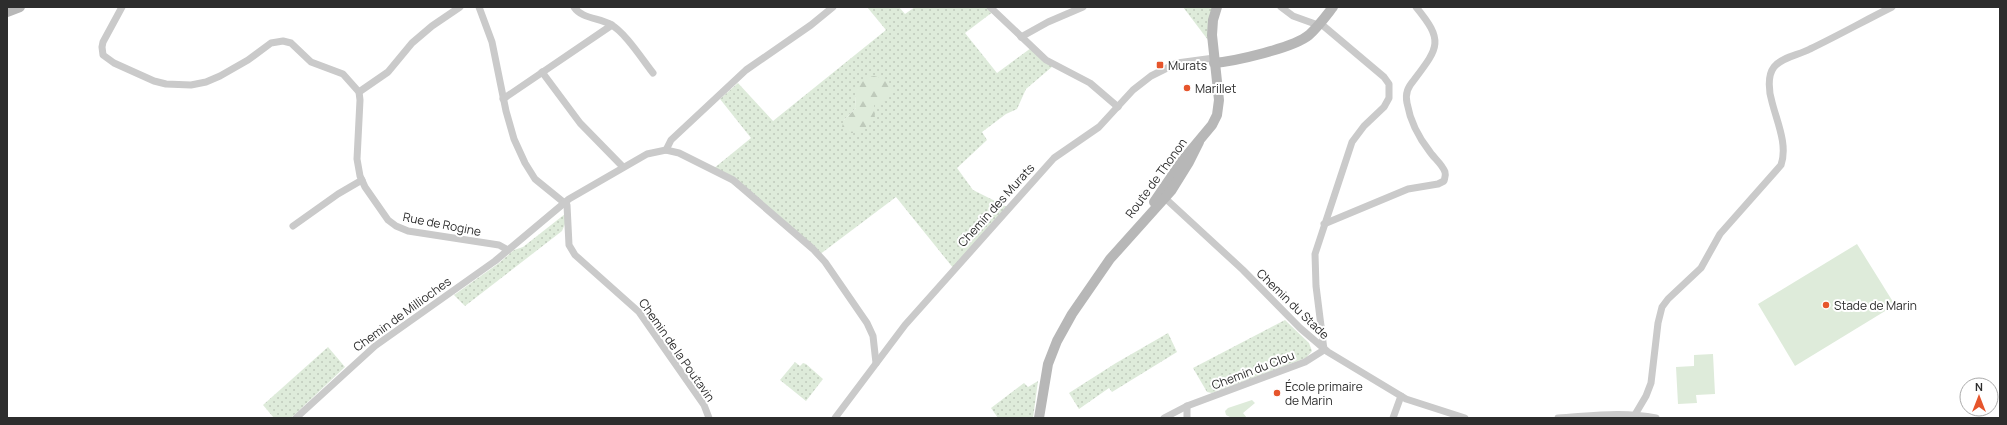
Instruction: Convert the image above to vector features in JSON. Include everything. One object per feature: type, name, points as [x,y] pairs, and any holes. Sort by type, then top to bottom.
[{"type":"street","points":[[122,7],[103,42],[102,51],[110,61],[141,76],[160,83],[183,85],[198,84],[213,79],[248,60],[267,45],[283,41],[291,43],[311,62],[339,72],[350,80],[358,92],[388,72],[412,43],[432,26],[460,7]]},
{"type":"street","points":[[479,7],[492,42],[511,132],[528,169],[539,183],[565,202]]},
{"type":"street","points":[[574,7],[581,14],[612,25],[653,73]]},
{"type":"street","points":[[666,150],[667,144],[675,136],[746,70],[811,25],[833,7]]},
{"type":"street","points":[[990,7],[1028,45],[1050,63],[1090,83],[1118,106]]},
{"type":"street","points":[[1021,37],[1048,22],[1083,7]]},
{"type":"street","name":"Route de Thonon","points":[[1039,418],[1045,373],[1057,341],[1092,283],[1136,230],[1146,211],[1163,197],[1182,161],[1212,125],[1218,110],[1212,28],[1217,7]]},
{"type":"street","points":[[1281,7],[1294,16],[1319,24],[1384,77],[1389,84],[1390,94],[1387,103],[1364,126],[1352,142],[1315,254],[1324,350]]},
{"type":"street","points":[[1214,61],[1258,54],[1299,41],[1309,35],[1334,7]]},
{"type":"street","points":[[1324,224],[1408,189],[1438,184],[1444,181],[1444,171],[1428,150],[1417,132],[1407,102],[1408,88],[1430,59],[1435,47],[1434,36],[1430,26],[1416,7]]},
{"type":"street","points":[[1634,416],[1646,396],[1651,383],[1658,323],[1662,308],[1668,299],[1700,268],[1720,234],[1781,165],[1784,154],[1783,144],[1769,85],[1774,67],[1782,61],[1810,49],[1892,7]]},
{"type":"street","points":[[503,99],[612,25]]},
{"type":"street","name":"Chemin des Murats","points":[[835,418],[916,312],[1044,168],[1063,151],[1099,127],[1137,86],[1163,70],[1183,62],[1214,61]]},
{"type":"street","points":[[542,72],[575,118],[623,167]]},
{"type":"street","name":"Rue de Rogine","points":[[358,92],[360,100],[357,159],[362,180],[385,216],[396,226],[415,232],[499,245],[508,250]]},
{"type":"street","points":[[508,250],[565,202],[647,154],[666,150],[687,156],[734,180],[813,249],[829,268],[867,323],[873,336],[876,363]]},
{"type":"street","points":[[293,226],[338,194],[362,180]]},
{"type":"street","name":"Chemin du Stade","points":[[1163,197],[1324,350],[1401,396],[1417,403],[1465,418]]},
{"type":"street","name":"Chemin de la Poutavin","points":[[565,202],[568,208],[569,241],[573,252],[639,312],[704,405],[709,418]]},
{"type":"street","name":"Chemin de Millioches","points":[[296,418],[375,346],[484,270],[508,250]]},
{"type":"street","name":"Chemin du Clou","points":[[1164,418],[1187,406],[1305,362],[1324,350]]},
{"type":"street","points":[[1392,418],[1401,396]]},
{"type":"street","points":[[1187,406],[1187,418]]},
{"type":"street","points":[[1558,418],[1634,416],[1656,418]]},
{"type":"green space","points":[[867,7],[899,7],[905,14],[915,7],[990,7],[994,11],[965,33],[997,73],[1031,48],[1053,66],[1026,89],[1017,109],[1006,114],[982,132],[987,140],[957,168],[973,190],[1009,208],[954,269],[896,197],[819,255],[801,237],[713,169],[751,138],[720,99],[738,83],[773,121],[886,30]],"holes":[[[855,91],[859,133],[844,120],[856,108]]]},
{"type":"green space","points":[[1183,7],[1213,7],[1208,40]]},
{"type":"green space","points":[[874,76],[885,79],[892,89],[884,102],[874,105],[875,119],[859,133],[847,133],[842,127],[844,120],[856,108],[855,91],[865,78]]},
{"type":"green space","points":[[565,214],[565,224],[562,231],[465,306],[454,295],[499,263],[514,250],[523,247]]},
{"type":"green space","name":"Stade de Marin","points":[[1857,244],[1895,305],[1795,366],[1758,304]]},
{"type":"green space","points":[[1285,320],[1309,343],[1312,351],[1306,358],[1212,393],[1207,392],[1193,368]]},
{"type":"green space","points":[[1168,333],[1177,352],[1112,392],[1109,388],[1079,409],[1069,393],[1116,363]]},
{"type":"green space","points":[[328,347],[345,367],[291,418],[274,418],[263,405]]},
{"type":"green space","points":[[1713,354],[1715,394],[1696,395],[1697,403],[1678,404],[1676,367],[1694,366],[1694,355]]},
{"type":"green space","points":[[795,362],[800,366],[803,363],[806,364],[823,379],[806,401],[780,380]]},
{"type":"green space","points":[[1038,381],[1033,418],[998,418],[991,408],[1024,383],[1028,387]]},
{"type":"green space","points":[[1252,400],[1255,403],[1243,413],[1247,418],[1232,418],[1226,415],[1225,411],[1228,408]]},
{"type":"place","name":"Murats","points":[[1160,65]]},
{"type":"place","name":"Marillet","points":[[1187,88]]},
{"type":"place","name":"Stade de Marin","points":[[1826,305]]},
{"type":"place","name":"École primaire de Marin","points":[[1277,393]]}]
